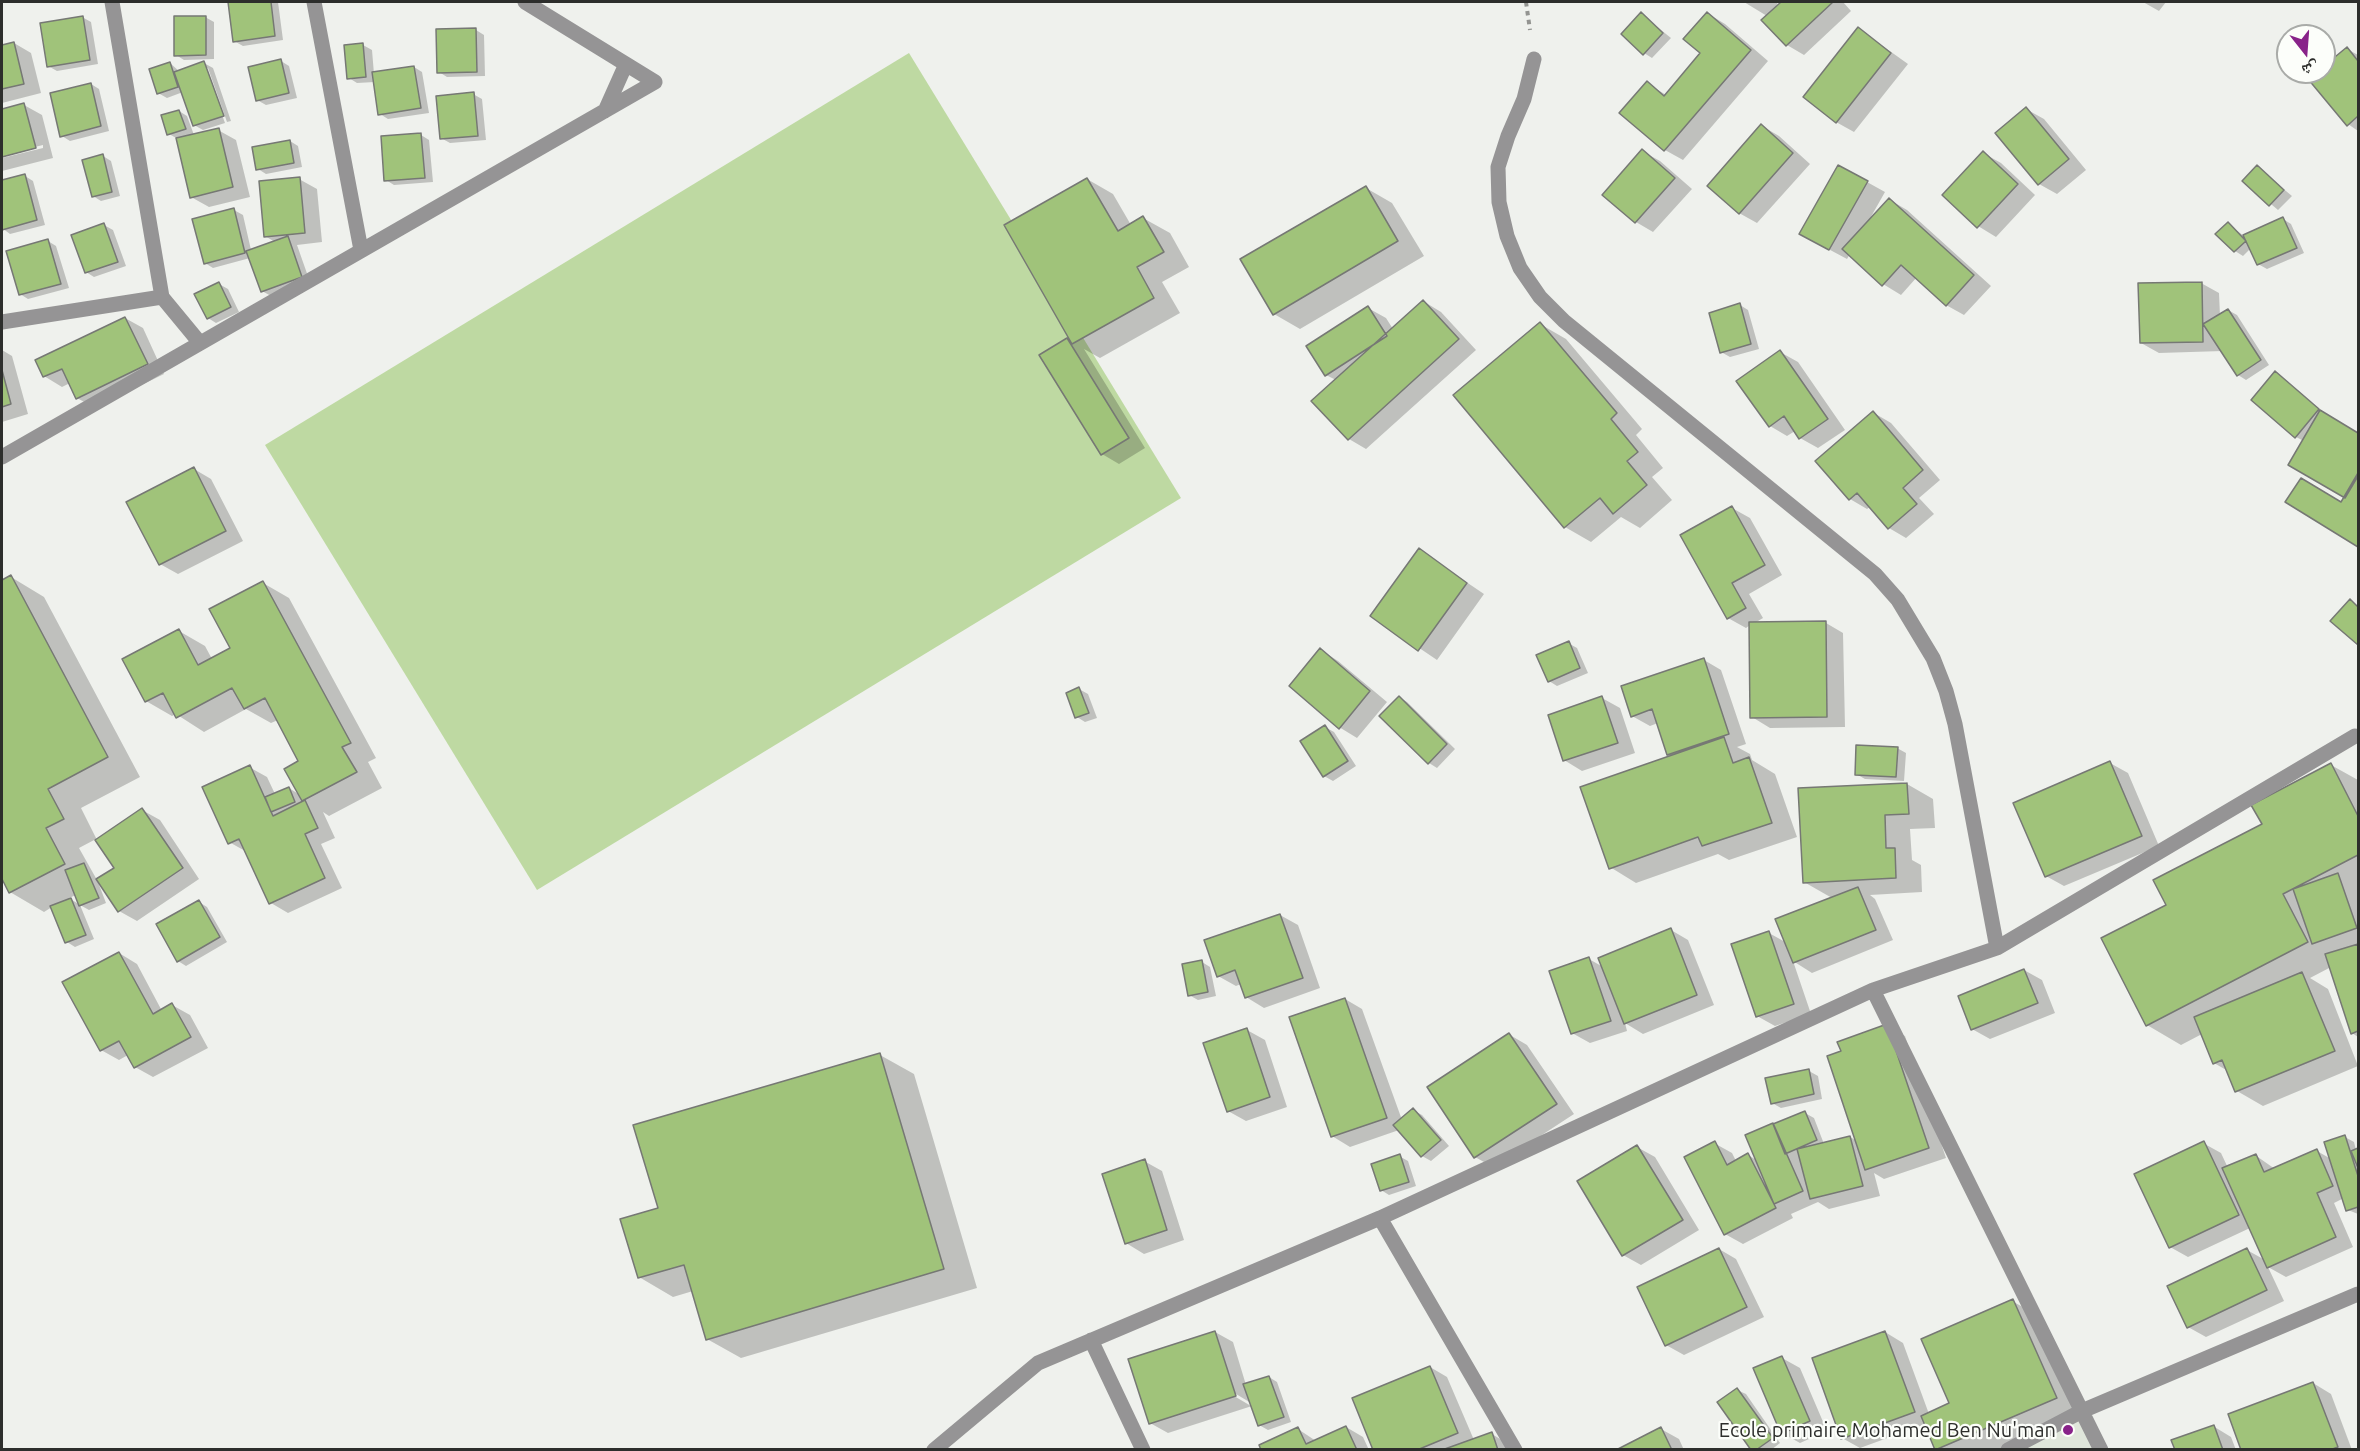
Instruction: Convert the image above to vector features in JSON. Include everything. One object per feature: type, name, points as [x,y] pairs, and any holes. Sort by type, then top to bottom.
[{"type":"street","points":[[112,2],[162,297],[200,344]]},
{"type":"street","points":[[314,2],[361,250]]},
{"type":"street","points":[[2,458],[655,82],[525,2]]},
{"type":"street","points":[[1534,59],[1524,99],[1498,167],[1499,202],[1507,236],[1520,268],[1540,297],[1564,321],[1875,574],[1898,600],[1934,658],[1946,691],[1955,724],[1997,948]]},
{"type":"street","points":[[605,111],[626,64]]},
{"type":"street","points":[[2,322],[162,297]]},
{"type":"street","points":[[934,1449],[1038,1363],[1380,1218],[1873,990],[1997,948],[2357,737]]},
{"type":"street","points":[[1873,990],[2101,1449]]},
{"type":"street","points":[[1380,1218],[1515,1449]]},
{"type":"street","points":[[2008,1449],[2082,1411],[2358,1294]]},
{"type":"street","points":[[1091,1340],[1143,1449]]},
{"type":"shaded area","name":"Ecole primaire Mohamed Ben Nu'man","points":[[2082,1411],[2101,1450],[2008,1450]]},
{"type":"green space","points":[[909,53],[1181,498],[537,890],[265,445]]},
{"type":"building","points":[[228,2],[271,2],[275,36],[233,42]]},
{"type":"building","points":[[1781,2],[1833,2],[1786,46],[1761,20]]},
{"type":"building","points":[[1641,12],[1663,33],[1643,55],[1621,34]]},
{"type":"building","points":[[1707,12],[1751,50],[1664,151],[1619,113],[1647,81],[1664,96],[1700,53],[1683,39]]},
{"type":"building","points":[[83,16],[90,60],[47,67],[40,23]]},
{"type":"building","points":[[174,16],[206,16],[206,55],[174,56]]},
{"type":"building","points":[[1858,27],[1891,53],[1836,123],[1803,97]]},
{"type":"building","points":[[476,28],[477,72],[437,73],[436,29]]},
{"type":"building","points":[[14,42],[24,84],[2,89],[2,45]]},
{"type":"building","points":[[363,43],[366,77],[347,79],[344,45]]},
{"type":"building","points":[[2347,47],[2358,61],[2358,116],[2347,126],[2312,84],[2336,84],[2336,56]]},
{"type":"building","points":[[281,59],[289,93],[256,101],[248,67]]},
{"type":"building","points":[[204,61],[224,116],[193,126],[174,72]]},
{"type":"building","points":[[170,62],[178,87],[157,94],[149,69]]},
{"type":"building","points":[[414,66],[421,108],[378,115],[372,72]]},
{"type":"building","points":[[91,83],[101,126],[60,137],[50,93]]},
{"type":"building","points":[[474,92],[478,136],[440,139],[436,96]]},
{"type":"building","points":[[24,103],[36,148],[2,157],[2,109]]},
{"type":"building","points":[[2026,107],[2069,159],[2038,185],[1995,133]]},
{"type":"building","points":[[179,110],[186,129],[167,135],[161,115]]},
{"type":"building","points":[[1761,124],[1793,153],[1739,214],[1707,186]]},
{"type":"building","points":[[219,128],[233,187],[190,198],[176,138]]},
{"type":"building","points":[[421,133],[425,178],[384,181],[381,136]]},
{"type":"building","points":[[290,140],[294,163],[256,170],[252,147]]},
{"type":"building","points":[[1642,149],[1675,178],[1635,223],[1602,195]]},
{"type":"building","points":[[1983,151],[2018,184],[1977,228],[1942,195]]},
{"type":"building","points":[[103,154],[112,192],[92,197],[82,160]]},
{"type":"building","points":[[1838,165],[1868,181],[1829,250],[1799,234]]},
{"type":"building","points":[[2257,165],[2284,190],[2269,206],[2242,181]]},
{"type":"building","points":[[25,174],[37,220],[2,230],[2,180]]},
{"type":"building","points":[[300,177],[305,233],[264,237],[259,181]]},
{"type":"building","points":[[1087,178],[1118,231],[1143,216],[1164,252],[1137,267],[1154,298],[1072,344],[1004,225]]},
{"type":"building","points":[[1366,186],[1398,241],[1273,315],[1240,259]]},
{"type":"building","points":[[1889,198],[1974,275],[1946,306],[1901,265],[1882,286],[1842,249]]},
{"type":"building","points":[[234,208],[245,253],[204,264],[192,219]]},
{"type":"building","points":[[2283,217],[2297,248],[2257,265],[2243,235]]},
{"type":"building","points":[[2228,222],[2246,241],[2234,252],[2215,234]]},
{"type":"building","points":[[104,223],[118,262],[85,273],[71,235]]},
{"type":"building","points":[[288,236],[302,277],[261,292],[246,251]]},
{"type":"building","points":[[48,239],[61,284],[19,295],[6,251]]},
{"type":"building","points":[[219,282],[231,307],[207,319],[194,294]]},
{"type":"building","points":[[2202,282],[2203,342],[2140,343],[2138,283]]},
{"type":"building","points":[[1423,300],[1459,339],[1348,440],[1311,401]]},
{"type":"building","points":[[1740,303],[1751,344],[1720,353],[1709,313]]},
{"type":"building","points":[[1368,306],[1387,336],[1325,376],[1306,346]]},
{"type":"building","points":[[2228,309],[2261,360],[2237,376],[2203,324]]},
{"type":"building","points":[[125,317],[148,364],[76,399],[62,369],[43,377],[35,360]]},
{"type":"building","points":[[1540,322],[1617,413],[1611,419],[1638,452],[1627,461],[1647,485],[1613,514],[1600,498],[1564,528],[1453,395]]},
{"type":"building","points":[[1067,338],[1129,438],[1101,455],[1039,355]]},
{"type":"building","points":[[1780,350],[1828,419],[1799,439],[1784,416],[1769,427],[1736,381]]},
{"type":"building","points":[[2,370],[11,404],[2,407]]},
{"type":"building","points":[[2275,371],[2319,409],[2295,438],[2251,400]]},
{"type":"building","points":[[2320,410],[2358,433],[2358,476],[2345,498],[2288,465]]},
{"type":"building","points":[[1873,411],[1923,470],[1903,488],[1917,504],[1888,529],[1857,493],[1849,500],[1815,461]]},
{"type":"building","points":[[194,467],[226,531],[159,565],[126,502]]},
{"type":"building","points":[[2358,473],[2358,547],[2285,502],[2301,478],[2341,502]]},
{"type":"building","points":[[1732,506],[1765,565],[1732,583],[1746,608],[1727,619],[1680,535]]},
{"type":"building","points":[[1419,548],[1467,583],[1418,651],[1370,616]]},
{"type":"building","points":[[11,575],[108,757],[48,789],[64,819],[46,828],[65,864],[9,893],[2,879],[2,580]]},
{"type":"building","points":[[263,581],[351,743],[342,747],[357,772],[302,801],[284,769],[298,761],[265,698],[244,709],[232,688],[176,718],[163,693],[145,702],[122,659],[179,629],[198,665],[230,648],[209,609]]},
{"type":"building","points":[[2350,599],[2358,607],[2358,645],[2330,621]]},
{"type":"building","points":[[1826,621],[1827,717],[1750,718],[1749,622]]},
{"type":"building","points":[[1569,641],[1580,668],[1548,682],[1536,655]]},
{"type":"building","points":[[1320,648],[1370,691],[1339,729],[1289,686]]},
{"type":"building","points":[[1704,658],[1729,734],[1667,755],[1652,709],[1631,717],[1621,686]]},
{"type":"building","points":[[1079,687],[1089,713],[1075,718],[1066,693]]},
{"type":"building","points":[[1399,696],[1447,744],[1428,764],[1379,716]]},
{"type":"building","points":[[1602,696],[1618,743],[1563,761],[1548,715]]},
{"type":"building","points":[[1325,725],[1348,761],[1323,777],[1300,741]]},
{"type":"building","points":[[1724,737],[1733,763],[1749,757],[1772,823],[1702,846],[1698,837],[1609,869],[1580,787]]},
{"type":"building","points":[[1856,745],[1898,747],[1896,777],[1855,775]]},
{"type":"building","points":[[2110,761],[2142,836],[2045,877],[2013,803]]},
{"type":"building","points":[[2331,763],[2358,816],[2358,855],[2283,894],[2308,942],[2146,1026],[2101,938],[2166,905],[2153,880],[2262,824],[2251,805]]},
{"type":"building","points":[[250,765],[273,816],[305,800],[318,828],[305,834],[325,878],[269,904],[239,839],[228,844],[202,787]]},
{"type":"building","points":[[1907,783],[1909,814],[1885,815],[1886,848],[1895,848],[1896,878],[1803,883],[1798,788]]},
{"type":"building","points":[[289,787],[295,802],[271,812],[265,797]]},
{"type":"building","points":[[142,808],[183,868],[118,912],[96,879],[114,868],[95,840]]},
{"type":"building","points":[[84,863],[99,898],[79,906],[65,870]]},
{"type":"building","points":[[2338,873],[2357,928],[2312,944],[2293,889]]},
{"type":"building","points":[[1858,887],[1876,930],[1793,963],[1775,919]]},
{"type":"building","points":[[71,898],[86,935],[65,943],[50,906]]},
{"type":"building","points":[[199,900],[220,937],[177,962],[156,924]]},
{"type":"building","points":[[1280,914],[1303,978],[1245,998],[1235,970],[1217,977],[1204,940]]},
{"type":"building","points":[[1671,928],[1697,995],[1624,1024],[1598,958]]},
{"type":"building","points":[[1769,931],[1794,1004],[1756,1017],[1731,944]]},
{"type":"building","points":[[2358,944],[2358,1031],[2351,1034],[2325,954]]},
{"type":"building","points":[[119,952],[153,1014],[172,1003],[191,1037],[134,1068],[119,1041],[100,1051],[62,982]]},
{"type":"building","points":[[1589,957],[1611,1021],[1571,1034],[1549,971]]},
{"type":"building","points":[[1202,960],[1208,992],[1188,996],[1182,964]]},
{"type":"building","points":[[2024,969],[2038,1003],[1971,1030],[1958,996]]},
{"type":"building","points":[[2302,972],[2335,1051],[2235,1092],[2222,1060],[2213,1064],[2194,1017]]},
{"type":"building","points":[[1345,998],[1387,1118],[1331,1137],[1289,1017]]},
{"type":"building","points":[[1887,1024],[1929,1148],[1865,1170],[1827,1056],[1841,1051],[1837,1042]]},
{"type":"building","points":[[1247,1028],[1270,1097],[1227,1112],[1203,1043]]},
{"type":"building","points":[[1509,1033],[1557,1104],[1474,1158],[1427,1087]]},
{"type":"building","points":[[880,1053],[944,1269],[706,1340],[684,1265],[638,1278],[620,1219],[658,1208],[633,1125]]},
{"type":"building","points":[[1809,1069],[1814,1094],[1771,1104],[1765,1078]]},
{"type":"building","points":[[1413,1108],[1441,1140],[1421,1157],[1393,1125]]},
{"type":"building","points":[[1805,1111],[1817,1140],[1785,1154],[1773,1124]]},
{"type":"building","points":[[1773,1123],[1803,1191],[1774,1204],[1745,1135]]},
{"type":"building","points":[[2345,1135],[2358,1176],[2358,1207],[2346,1211],[2324,1142]]},
{"type":"building","points":[[1850,1136],[1863,1186],[1810,1199],[1797,1149]]},
{"type":"building","points":[[1715,1141],[1727,1165],[1748,1153],[1776,1208],[1724,1235],[1684,1157]]},
{"type":"building","points":[[2204,1141],[2239,1215],[2169,1248],[2134,1174]]},
{"type":"building","points":[[1637,1145],[1683,1220],[1622,1256],[1577,1181]]},
{"type":"building","points":[[2358,1148],[2358,1168],[2351,1151]]},
{"type":"building","points":[[2317,1149],[2333,1186],[2317,1193],[2336,1237],[2267,1268],[2222,1168],[2256,1154],[2264,1172]]},
{"type":"building","points":[[1400,1154],[1409,1182],[1380,1191],[1371,1164]]},
{"type":"building","points":[[1145,1159],[1167,1230],[1125,1244],[1102,1174]]},
{"type":"building","points":[[1719,1248],[1747,1307],[1665,1346],[1637,1287]]},
{"type":"building","points":[[2247,1248],[2267,1290],[2187,1328],[2167,1286]]},
{"type":"building","points":[[2013,1299],[2057,1398],[1935,1450],[1921,1416],[1949,1403],[1921,1339]]},
{"type":"building","points":[[1215,1331],[1236,1396],[1149,1424],[1128,1359]]},
{"type":"building","points":[[1885,1331],[1915,1412],[1841,1439],[1812,1358]]},
{"type":"building","points":[[1782,1356],[1810,1421],[1781,1434],[1753,1368]]},
{"type":"building","points":[[1430,1366],[1458,1433],[1417,1450],[1373,1450],[1352,1398]]},
{"type":"building","points":[[1269,1376],[1284,1417],[1258,1426],[1243,1384]]},
{"type":"building","points":[[2313,1382],[2338,1447],[2330,1450],[2241,1450],[2228,1414]]},
{"type":"building","points":[[1737,1388],[1773,1438],[1756,1450],[1751,1450],[1717,1402]]},
{"type":"building","points":[[2214,1425],[2223,1450],[2175,1450],[2171,1440]]},
{"type":"building","points":[[1346,1426],[1357,1450],[1261,1450],[1259,1445],[1298,1427],[1306,1444]]},
{"type":"building","points":[[1661,1427],[1672,1450],[1616,1450]]},
{"type":"building","points":[[1492,1432],[1498,1450],[1442,1450]]},
{"type":"place","name":"Ecole primaire Mohamed Ben Nu'man","points":[[2068,1430]]}]
